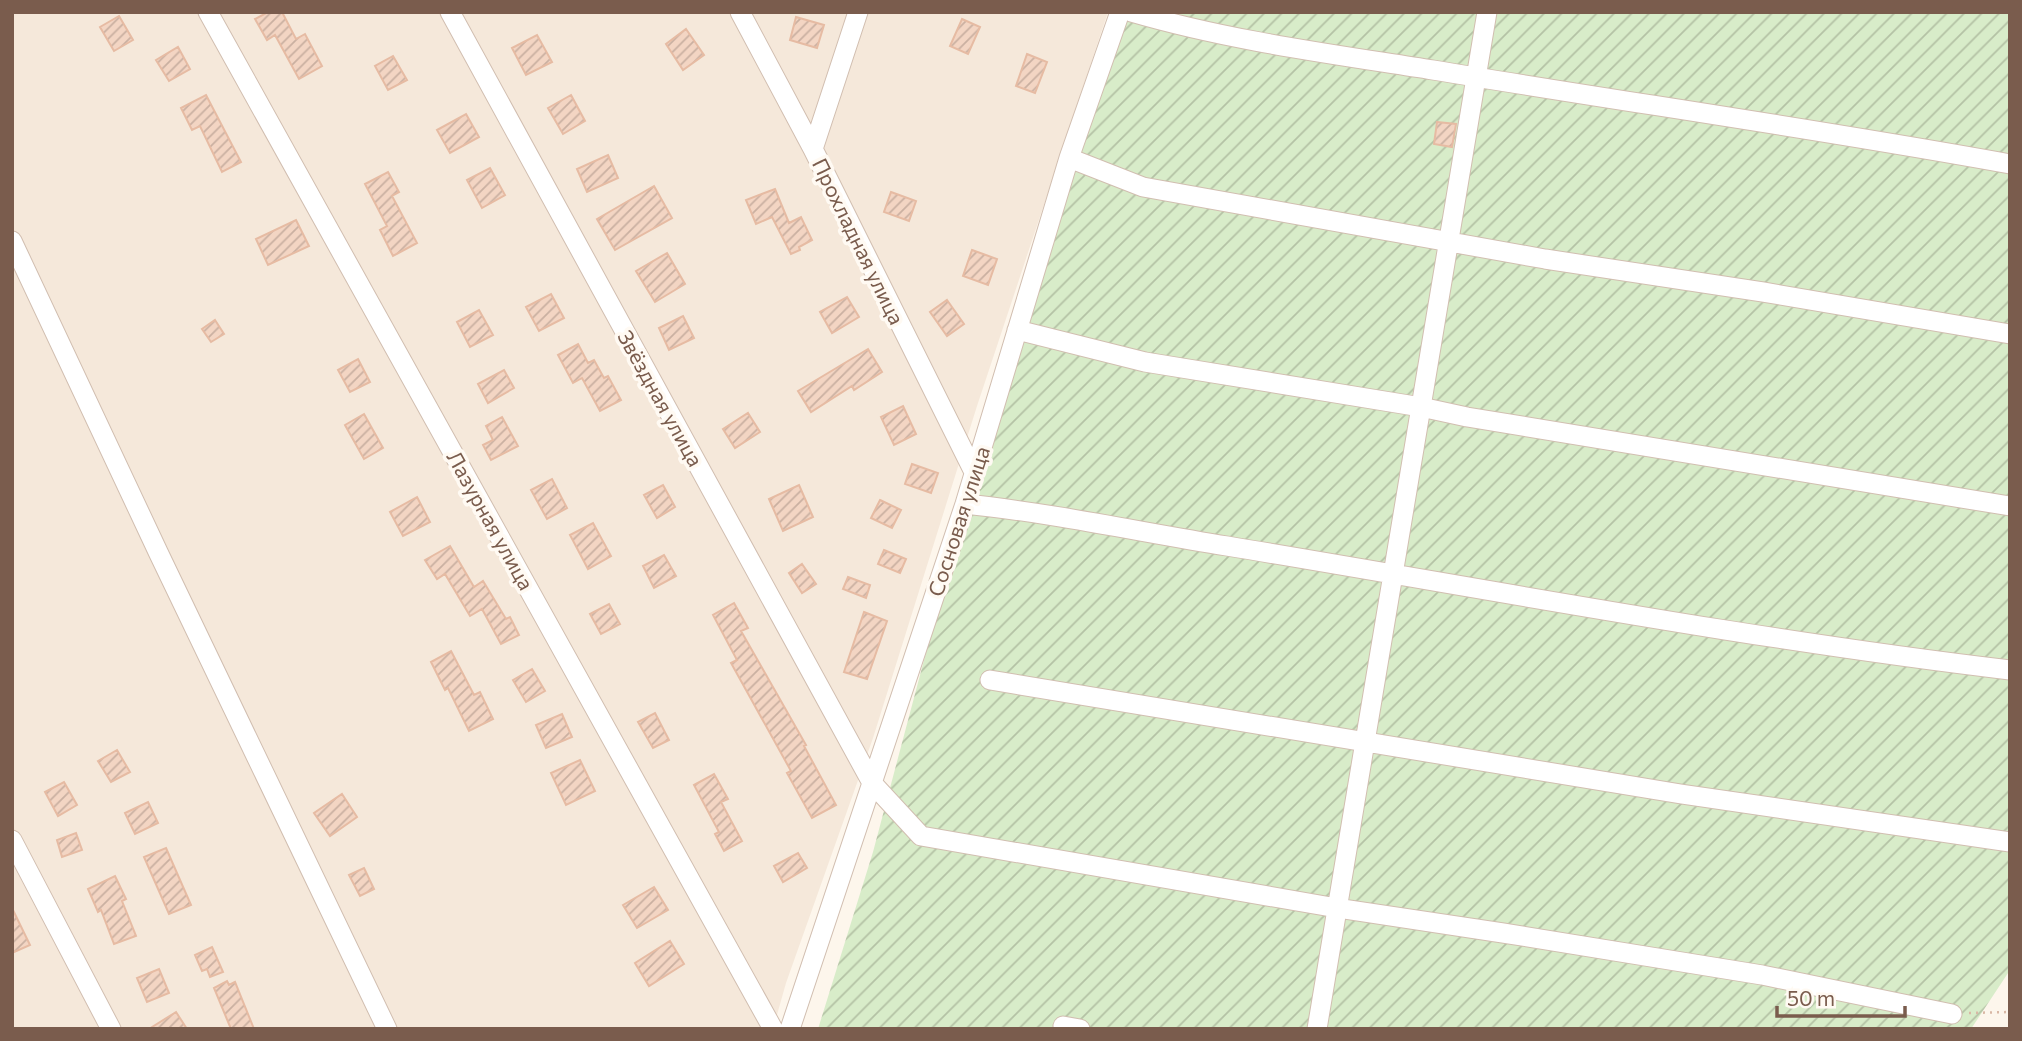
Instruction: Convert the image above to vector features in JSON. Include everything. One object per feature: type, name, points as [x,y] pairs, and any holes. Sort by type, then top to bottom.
[{"type":"street","name":"Лазурная улица","points":[[208,12],[773,1029]]},
{"type":"street","name":"Звёздная улица","points":[[450,12],[872,783],[921,836],[1337,908],[1762,975],[1952,1014]]},
{"type":"street","name":"Прохладная улица","points":[[740,12],[813,149],[974,472]]},
{"type":"street","points":[[813,149],[858,12]]},
{"type":"street","name":"Сосновая улица","points":[[790,1029],[965,504],[1069,158],[1120,12]]},
{"type":"street","points":[[1131,12],[1214,34],[2010,164]]},
{"type":"street","points":[[1317,1029],[1487,12]]},
{"type":"street","points":[[1069,158],[1143,187],[1545,259],[1763,292],[2010,334]]},
{"type":"street","points":[[12,241],[387,1029]]},
{"type":"street","points":[[1017,330],[1145,362],[1421,407],[1480,420],[2010,506]]},
{"type":"street","points":[[965,504],[1023,510],[1149,534],[1687,623],[1928,661],[2010,670]]},
{"type":"street","points":[[990,680],[1695,796],[2010,842]]},
{"type":"street","points":[[12,840],[111,1029]]},
{"type":"path","points":[[1952,1014],[2010,1012]]},
{"type":"shaded area","points":[[12,12],[1108,12],[977,406],[873,738],[786,983],[773,1029],[12,1029]]},
{"type":"green space","points":[[1125,12],[2010,12],[2010,970],[1971,1029],[818,1029],[873,852],[974,472]]},
{"type":"building","points":[[268,12],[282,12],[296,39],[305,34],[322,66],[299,79],[275,35],[267,40],[255,19]]},
{"type":"building","points":[[119,16],[133,40],[114,51],[100,27]]},
{"type":"building","points":[[796,17],[824,25],[817,48],[790,40]]},
{"type":"building","points":[[962,19],[980,27],[968,54],[950,46]]},
{"type":"building","points":[[686,29],[704,55],[683,70],[666,44]]},
{"type":"building","points":[[537,35],[552,62],[526,75],[512,48]]},
{"type":"building","points":[[178,47],[190,69],[169,81],[156,60]]},
{"type":"building","points":[[1027,54],[1047,62],[1035,93],[1016,86]]},
{"type":"building","points":[[393,56],[407,80],[388,90],[375,66]]},
{"type":"building","points":[[206,95],[241,162],[222,172],[200,126],[192,130],[181,108]]},
{"type":"building","points":[[571,95],[585,121],[563,134],[548,108]]},
{"type":"building","points":[[466,114],[479,137],[450,153],[437,130]]},
{"type":"building","points":[[1437,122],[1456,124],[1452,147],[1434,144]]},
{"type":"building","points":[[608,155],[618,178],[587,192],[577,169]]},
{"type":"building","points":[[490,168],[505,195],[482,208],[467,180]]},
{"type":"building","points":[[388,172],[399,192],[392,196],[417,243],[393,256],[380,230],[387,226],[365,184]]},
{"type":"building","points":[[654,186],[672,218],[615,250],[597,219]]},
{"type":"building","points":[[775,189],[789,223],[801,217],[812,240],[791,254],[772,217],[756,224],[746,200]]},
{"type":"building","points":[[891,192],[916,201],[909,221],[884,212]]},
{"type":"building","points":[[296,220],[309,246],[268,265],[256,239]]},
{"type":"building","points":[[972,250],[997,259],[988,285],[963,276]]},
{"type":"building","points":[[667,253],[685,284],[655,302],[636,271]]},
{"type":"building","points":[[551,294],[564,318],[539,331],[526,307]]},
{"type":"building","points":[[847,297],[859,317],[832,333],[820,312]]},
{"type":"building","points":[[947,300],[964,324],[947,336],[930,312]]},
{"type":"building","points":[[479,310],[493,335],[470,347],[457,322]]},
{"type":"building","points":[[683,316],[694,338],[669,350],[659,328]]},
{"type":"building","points":[[215,320],[224,334],[211,342],[202,329]]},
{"type":"building","points":[[578,344],[588,363],[594,360],[604,378],[608,376],[621,400],[600,411],[582,378],[573,383],[558,355]]},
{"type":"building","points":[[868,349],[882,372],[854,390],[852,386],[811,412],[798,391]]},
{"type":"building","points":[[358,359],[370,382],[350,392],[338,370]]},
{"type":"building","points":[[504,370],[514,388],[488,403],[478,384]]},
{"type":"building","points":[[903,406],[916,434],[894,445],[881,417]]},
{"type":"building","points":[[748,413],[760,432],[735,448],[723,429]]},
{"type":"building","points":[[364,414],[383,448],[364,459],[345,425]]},
{"type":"building","points":[[502,417],[518,446],[491,460],[483,445],[493,440],[486,426]]},
{"type":"building","points":[[912,464],[938,473],[931,493],[905,484]]},
{"type":"building","points":[[552,479],[567,508],[547,519],[531,490]]},
{"type":"building","points":[[663,485],[675,507],[657,518],[644,495]]},
{"type":"building","points":[[799,485],[813,517],[783,531],[769,499]]},
{"type":"building","points":[[417,497],[430,522],[403,536],[390,512]]},
{"type":"building","points":[[880,500],[901,510],[892,528],[871,518]]},
{"type":"building","points":[[593,523],[611,556],[588,569],[570,535]]},
{"type":"building","points":[[450,546],[474,587],[483,581],[506,619],[510,617],[519,635],[501,644],[482,609],[470,616],[445,574],[437,579],[425,560]]},
{"type":"building","points":[[884,550],[906,559],[900,573],[878,564]]},
{"type":"building","points":[[664,555],[676,576],[654,588],[643,566]]},
{"type":"building","points":[[802,564],[816,584],[802,593],[789,573]]},
{"type":"building","points":[[848,577],[870,585],[866,598],[843,589]]},
{"type":"building","points":[[734,603],[748,628],[741,631],[806,745],[804,746],[836,805],[812,818],[787,773],[791,771],[731,663],[737,660],[713,615]]},
{"type":"building","points":[[609,604],[620,624],[601,634],[590,614]]},
{"type":"building","points":[[864,612],[887,621],[867,679],[844,672]]},
{"type":"building","points":[[451,651],[474,695],[480,692],[493,719],[469,731],[448,688],[445,690],[431,662]]},
{"type":"building","points":[[532,669],[545,691],[526,702],[513,680]]},
{"type":"building","points":[[655,713],[669,740],[653,748],[638,722]]},
{"type":"building","points":[[562,714],[572,737],[546,748],[536,725]]},
{"type":"building","points":[[117,750],[130,772],[111,782],[98,761]]},
{"type":"building","points":[[580,760],[595,791],[566,805],[551,773]]},
{"type":"building","points":[[714,774],[728,799],[721,802],[742,841],[724,851],[715,834],[719,832],[694,785]]},
{"type":"building","points":[[64,782],[77,805],[58,816],[45,792]]},
{"type":"building","points":[[342,794],[357,817],[330,836],[314,813]]},
{"type":"building","points":[[148,802],[158,823],[135,834],[125,813]]},
{"type":"building","points":[[76,833],[82,850],[62,857],[57,840]]},
{"type":"building","points":[[166,848],[191,905],[169,914],[144,857]]},
{"type":"building","points":[[798,853],[807,868],[783,882],[774,866]]},
{"type":"building","points":[[364,868],[374,889],[360,896],[349,875]]},
{"type":"building","points":[[115,876],[126,899],[122,901],[136,936],[114,944],[101,910],[98,912],[88,889]]},
{"type":"building","points":[[654,887],[668,910],[637,928],[623,905]]},
{"type":"building","points":[[12,908],[30,945],[12,953]]},
{"type":"building","points":[[670,941],[684,964],[649,986],[635,963]]},
{"type":"building","points":[[212,947],[223,972],[210,977],[207,969],[202,971],[195,955]]},
{"type":"building","points":[[159,969],[169,993],[147,1002],[137,978]]},
{"type":"building","points":[[227,981],[229,985],[235,982],[254,1029],[231,1029],[214,988]]},
{"type":"building","points":[[176,1012],[187,1029],[149,1029]]}]
